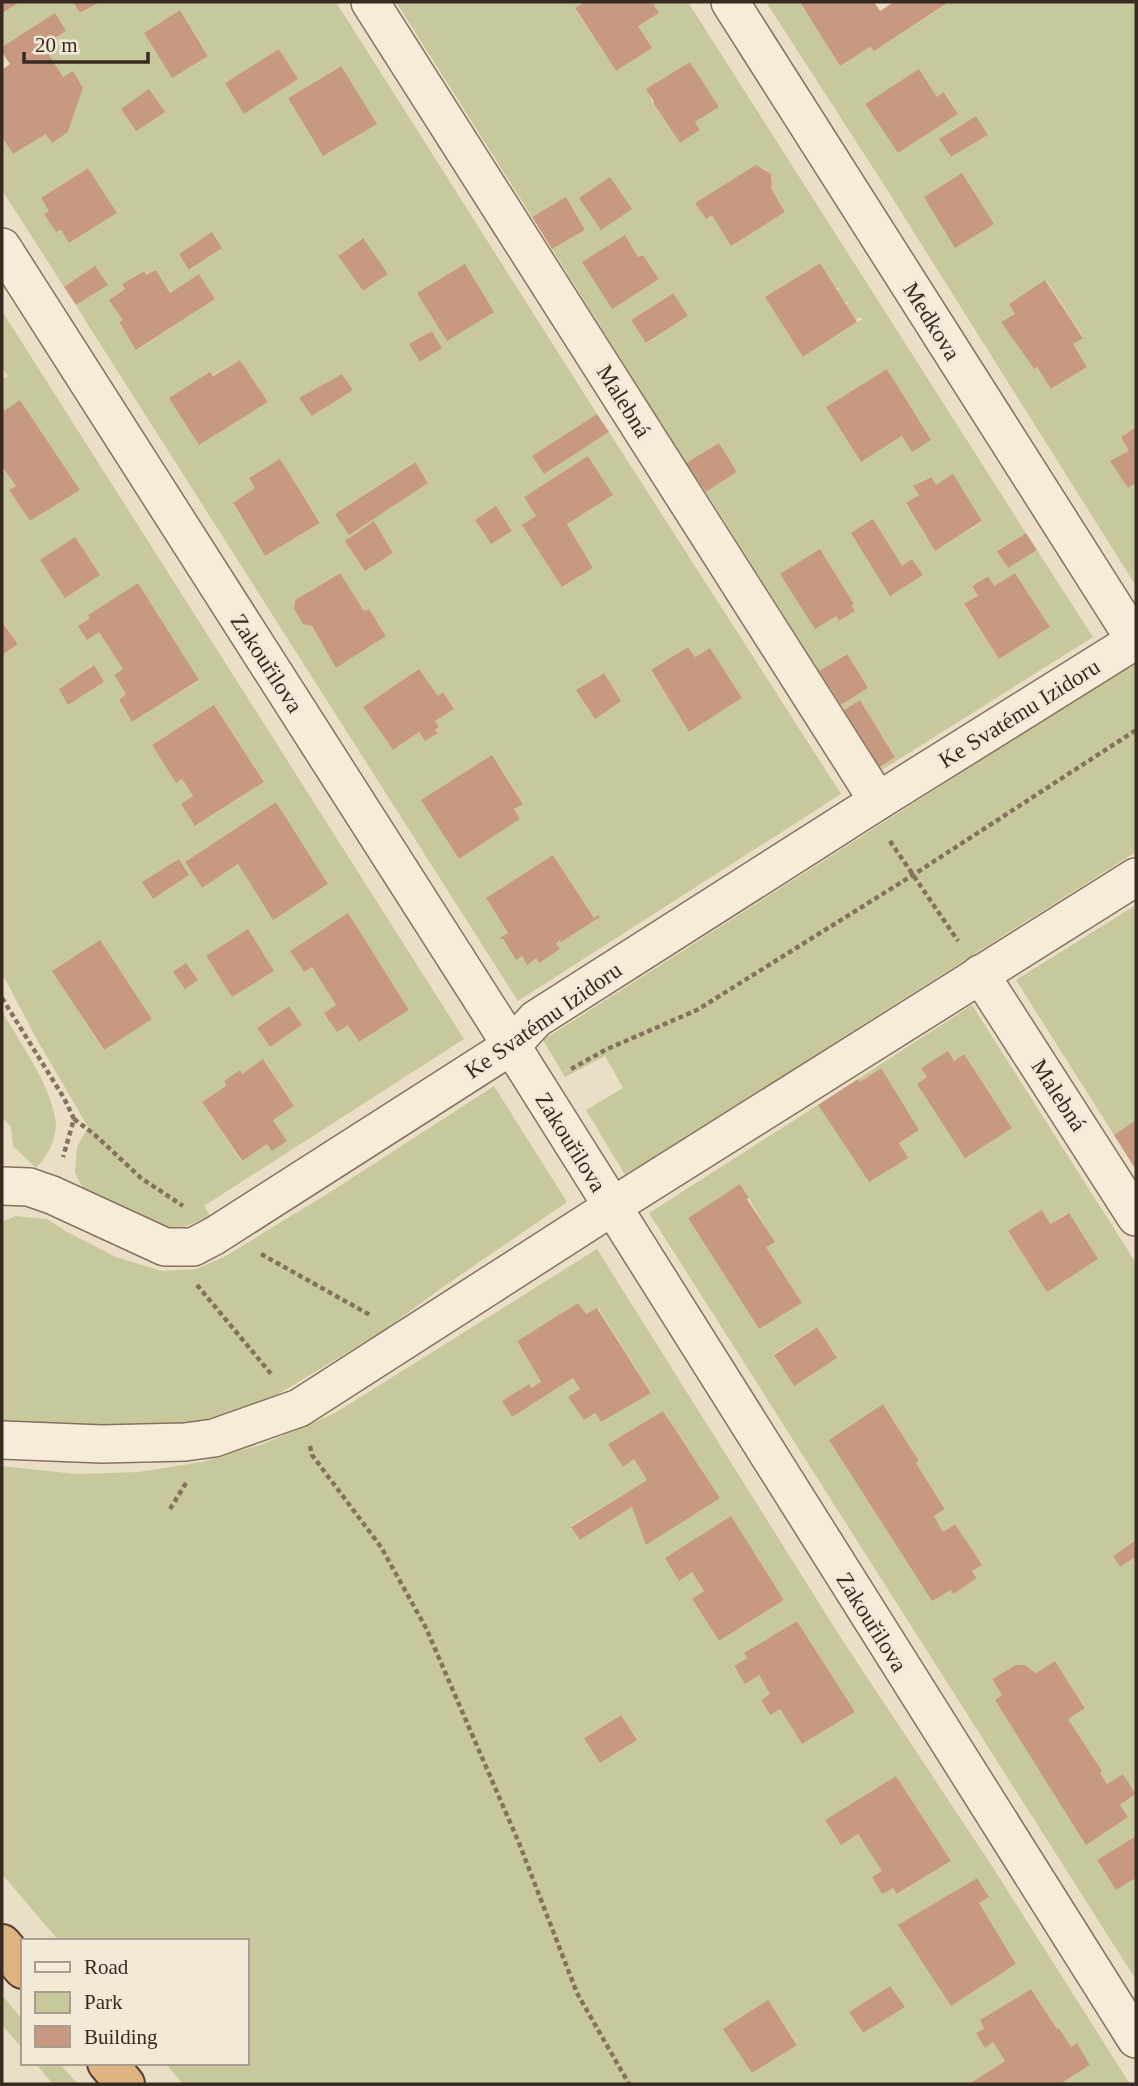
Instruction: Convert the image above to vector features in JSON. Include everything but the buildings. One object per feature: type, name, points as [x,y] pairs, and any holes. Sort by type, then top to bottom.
[{"type":"highway","points":[[2,1944],[21,1967]]},
{"type":"highway","points":[[109,2065],[125,2084]]},
{"type":"street","name":"Malebná","points":[[370,2],[878,801]]},
{"type":"street","name":"Medkova","points":[[730,2],[1136,640]]},
{"type":"street","name":"Zakouřilova","points":[[2,247],[512,1045],[1136,2039]]},
{"type":"street","name":"Ke Svatému Izidoru","points":[[164,1247],[192,1247],[214,1236],[512,1045],[536,1019],[1136,640]]},
{"type":"street","points":[[2,1440],[102,1444],[186,1442],[214,1438],[299,1408],[1136,877]]},
{"type":"street","name":"Malebná","points":[[980,974],[1136,1217]]},
{"type":"street","points":[[2,1186],[29,1187],[52,1195],[164,1247]]},
{"type":"path","points":[[571,1069],[607,1049],[697,1010],[913,875],[1136,730]]},
{"type":"path","points":[[878,801],[884,833],[980,974]]},
{"type":"path","points":[[2,998],[64,1098],[74,1119],[52,1195]]},
{"type":"path","points":[[164,1247],[299,1408],[312,1455],[381,1547],[426,1628],[519,1843],[577,1993],[629,2084]]},
{"type":"green space","points":[[18,2],[73,2],[81,13],[100,2],[336,2],[597,414],[533,456],[544,474],[609,432],[841,794],[518,1001],[76,305],[107,285],[95,267],[64,287],[2,190],[2,137],[13,154],[46,134],[52,142],[68,132],[83,88],[73,72],[63,77],[43,45],[65,31],[55,14],[2,47],[2,13]],"holes":[[[180,10],[208,55],[172,77],[144,33]],[[279,49],[298,79],[244,113],[225,83]],[[340,66],[376,124],[323,156],[288,98]],[[149,90],[136,130],[121,109]],[[88,168],[117,213],[69,243],[61,230],[56,232],[45,214],[49,211],[41,198]],[[211,233],[222,248],[190,270],[179,254]],[[362,238],[388,274],[363,291],[338,256]],[[156,270],[170,293],[199,274],[215,299],[137,350],[119,323],[123,320],[110,299],[125,289],[122,284],[143,271],[146,275]],[[432,331],[442,348],[420,362],[410,344]],[[240,360],[268,402],[199,445],[170,398]],[[342,374],[353,390],[312,416],[300,398]],[[588,456],[612,495],[567,524],[593,568],[563,587],[523,525],[536,516],[524,497]],[[280,460],[320,523],[265,556],[233,504],[255,488],[249,478]],[[414,462],[428,483],[335,514]],[[496,507],[512,531],[491,544],[475,520]],[[374,522],[393,552],[365,570]],[[339,573],[364,611],[369,609],[386,636],[336,668],[312,626],[303,624],[294,609],[295,600]],[[688,647],[695,657],[710,648],[742,698],[689,732],[651,671]],[[419,669],[438,696],[443,693],[454,709],[435,721],[439,727],[435,730],[437,733],[425,741],[419,732],[393,750],[363,707]],[[603,673],[621,701],[595,718],[577,690]],[[492,755],[523,803],[514,809],[520,819],[459,859],[422,800]],[[553,855],[594,918],[598,915],[599,917],[562,941],[556,942],[560,949],[539,962],[536,958],[527,964],[522,956],[502,940],[508,933],[486,898]]]},
{"type":"green space","points":[[396,2],[581,2],[575,9],[616,71],[651,48],[638,26],[659,13],[652,2],[688,2],[1026,533],[998,550],[1007,567],[1037,550],[1093,637],[882,770],[880,767],[895,756],[860,700],[844,710],[841,705],[868,688],[846,654],[819,671],[706,492],[737,472],[719,443],[686,463],[552,249],[585,230],[566,198],[532,217]],"holes":[[[690,62],[718,107],[695,122],[700,130],[680,143],[653,104],[647,89]],[[758,168],[770,174],[771,188],[785,212],[732,245],[712,215],[705,218],[696,203]],[[624,236],[638,257],[643,255],[659,279],[612,308],[582,262]],[[819,263],[836,289],[841,287],[837,291],[845,303],[850,301],[846,304],[856,320],[860,317],[862,319],[803,357],[766,297]],[[672,293],[688,316],[647,343],[631,320]],[[887,369],[930,440],[902,436],[861,462],[827,407]],[[953,475],[982,522],[935,551],[906,504],[919,495],[914,486],[930,477],[936,485]],[[820,549],[854,604],[852,606],[855,611],[839,621],[836,616]],[[912,560],[923,575],[890,596],[902,566]],[[1015,573],[1050,627],[999,659],[964,605],[978,596],[972,586],[987,576],[994,586]]]},
{"type":"green space","points":[[766,2],[800,2],[840,66],[870,47],[874,51],[945,5],[944,2],[1136,2],[1136,427],[1121,437],[1129,451],[1111,462],[1128,488],[1136,483],[1136,586]],"holes":[[[919,70],[937,97],[945,92],[958,114],[898,153],[865,104]],[[976,116],[988,135],[951,157],[939,139]],[[1046,280],[1083,337],[1073,344],[1087,367],[1051,389],[1002,323],[1015,314],[1009,304]]]},
{"type":"green space","points":[[2,311],[464,1039],[204,1206],[210,1216],[177,1230],[146,1227],[87,1197],[75,1173],[77,1147],[88,1127],[2,973],[2,655],[18,644],[4,623],[2,624],[2,469],[16,486],[9,490],[30,521],[80,490],[20,400],[2,412],[2,380],[8,376],[2,368]],"holes":[[[138,583],[199,681],[132,722],[119,700],[126,694],[114,675],[123,669],[99,632],[87,639],[78,626],[90,618],[88,615]],[[93,665],[104,682],[69,704],[59,689]],[[214,705],[264,782],[196,826],[181,804],[193,796],[182,779],[176,782],[152,745]],[[276,802],[328,884],[273,919],[238,864],[202,888],[185,862]],[[179,859],[189,875],[153,899],[143,883]],[[348,914],[409,1010],[359,1042],[312,967],[304,972],[290,951]],[[100,941],[152,1019],[103,1050],[53,971]],[[206,956],[274,971],[232,997]],[[289,1006],[302,1025],[270,1047],[257,1028]],[[264,1060],[294,1106],[273,1120],[287,1141],[267,1144],[241,1161],[202,1102],[226,1086],[224,1081],[240,1071],[242,1074]]]},
{"type":"green space","points":[[1136,661],[1136,852],[625,1175],[586,1110],[623,1088],[605,1056],[565,1077],[543,1040]]},
{"type":"green space","points":[[1136,905],[1136,1120],[1114,1135],[1016,980]]},
{"type":"green space","points":[[972,1005],[1136,1263],[1136,1540],[1113,1556],[1120,1567],[1134,1558],[1136,1562],[1136,1794],[1136,1836],[1097,1860],[1116,1890],[1136,1878],[1136,1980],[649,1213],[818,1105],[869,1182],[907,1158],[899,1143],[919,1130],[881,1069],[860,1082],[858,1079]],"holes":[[[948,1051],[954,1061],[964,1054],[1012,1128],[917,1084],[927,1077],[922,1068]],[[740,1184],[774,1241],[766,1247],[802,1303],[759,1329],[688,1218]],[[1042,1210],[1050,1224],[1067,1213],[1072,1217],[1047,1291],[1008,1232]],[[816,1327],[837,1358],[794,1385],[774,1354]],[[884,1405],[945,1508],[934,1516],[943,1532],[955,1524],[981,1565],[972,1571],[977,1577],[953,1593],[830,1440]],[[1055,1661],[1085,1707],[1068,1719],[1100,1773],[1107,1784],[1123,1774],[1136,1794],[1120,1805],[1128,1817],[1058,1799],[995,1700],[1002,1695],[992,1679],[1020,1666],[1036,1673]]]},
{"type":"green space","points":[[2,1011],[35,1066],[54,1110],[56,1124],[53,1142],[36,1168],[13,1146],[11,1127],[2,1117]]},
{"type":"green space","points":[[494,1086],[567,1202],[383,1331],[260,1405],[173,1429],[2,1423],[2,1222],[15,1216],[47,1219],[116,1257],[162,1271],[196,1269],[224,1257],[335,1189]]},
{"type":"green space","points":[[597,1249],[841,1638],[990,1863],[1130,2084],[1060,2084],[1090,2065],[1077,2044],[1071,2047],[1059,2028],[1057,2029],[1031,1989],[980,2020],[984,2029],[977,2034],[985,2047],[993,2042],[1005,2061],[969,2084],[183,2084],[167,2065],[248,2065],[248,1939],[57,1939],[2,1874],[2,1466],[76,1474],[139,1472],[202,1462],[263,1444],[335,1413]],"holes":[[[578,1303],[586,1314],[598,1308],[651,1392],[601,1422],[595,1413],[584,1420],[569,1397],[580,1389],[573,1378],[512,1416],[502,1401],[528,1385],[531,1388],[541,1382],[517,1341]],[[663,1411],[720,1498],[632,1507],[580,1540],[571,1526],[647,1480],[634,1459],[623,1466],[608,1444]],[[731,1517],[784,1600],[719,1641],[692,1599],[704,1591],[692,1572],[679,1580],[665,1558]],[[797,1621],[855,1712],[802,1744],[780,1709],[769,1714],[761,1700],[770,1694],[759,1675],[745,1683],[734,1667],[747,1658],[745,1653]],[[621,1715],[637,1740],[600,1763],[585,1737]],[[896,1776],[951,1861],[898,1894],[858,1834],[841,1844],[825,1820]],[[977,1878],[989,1897],[979,1903],[1016,1964],[951,2006],[899,1925]],[[890,1986],[904,2007],[863,2033],[849,2012]],[[768,2001],[797,2044],[752,2073]]]},
{"type":"green space","points":[[2,1995],[21,2018],[21,2047],[2,2025]]},
{"type":"green space","points":[[37,2065],[61,2065],[78,2084],[53,2084]]}]
